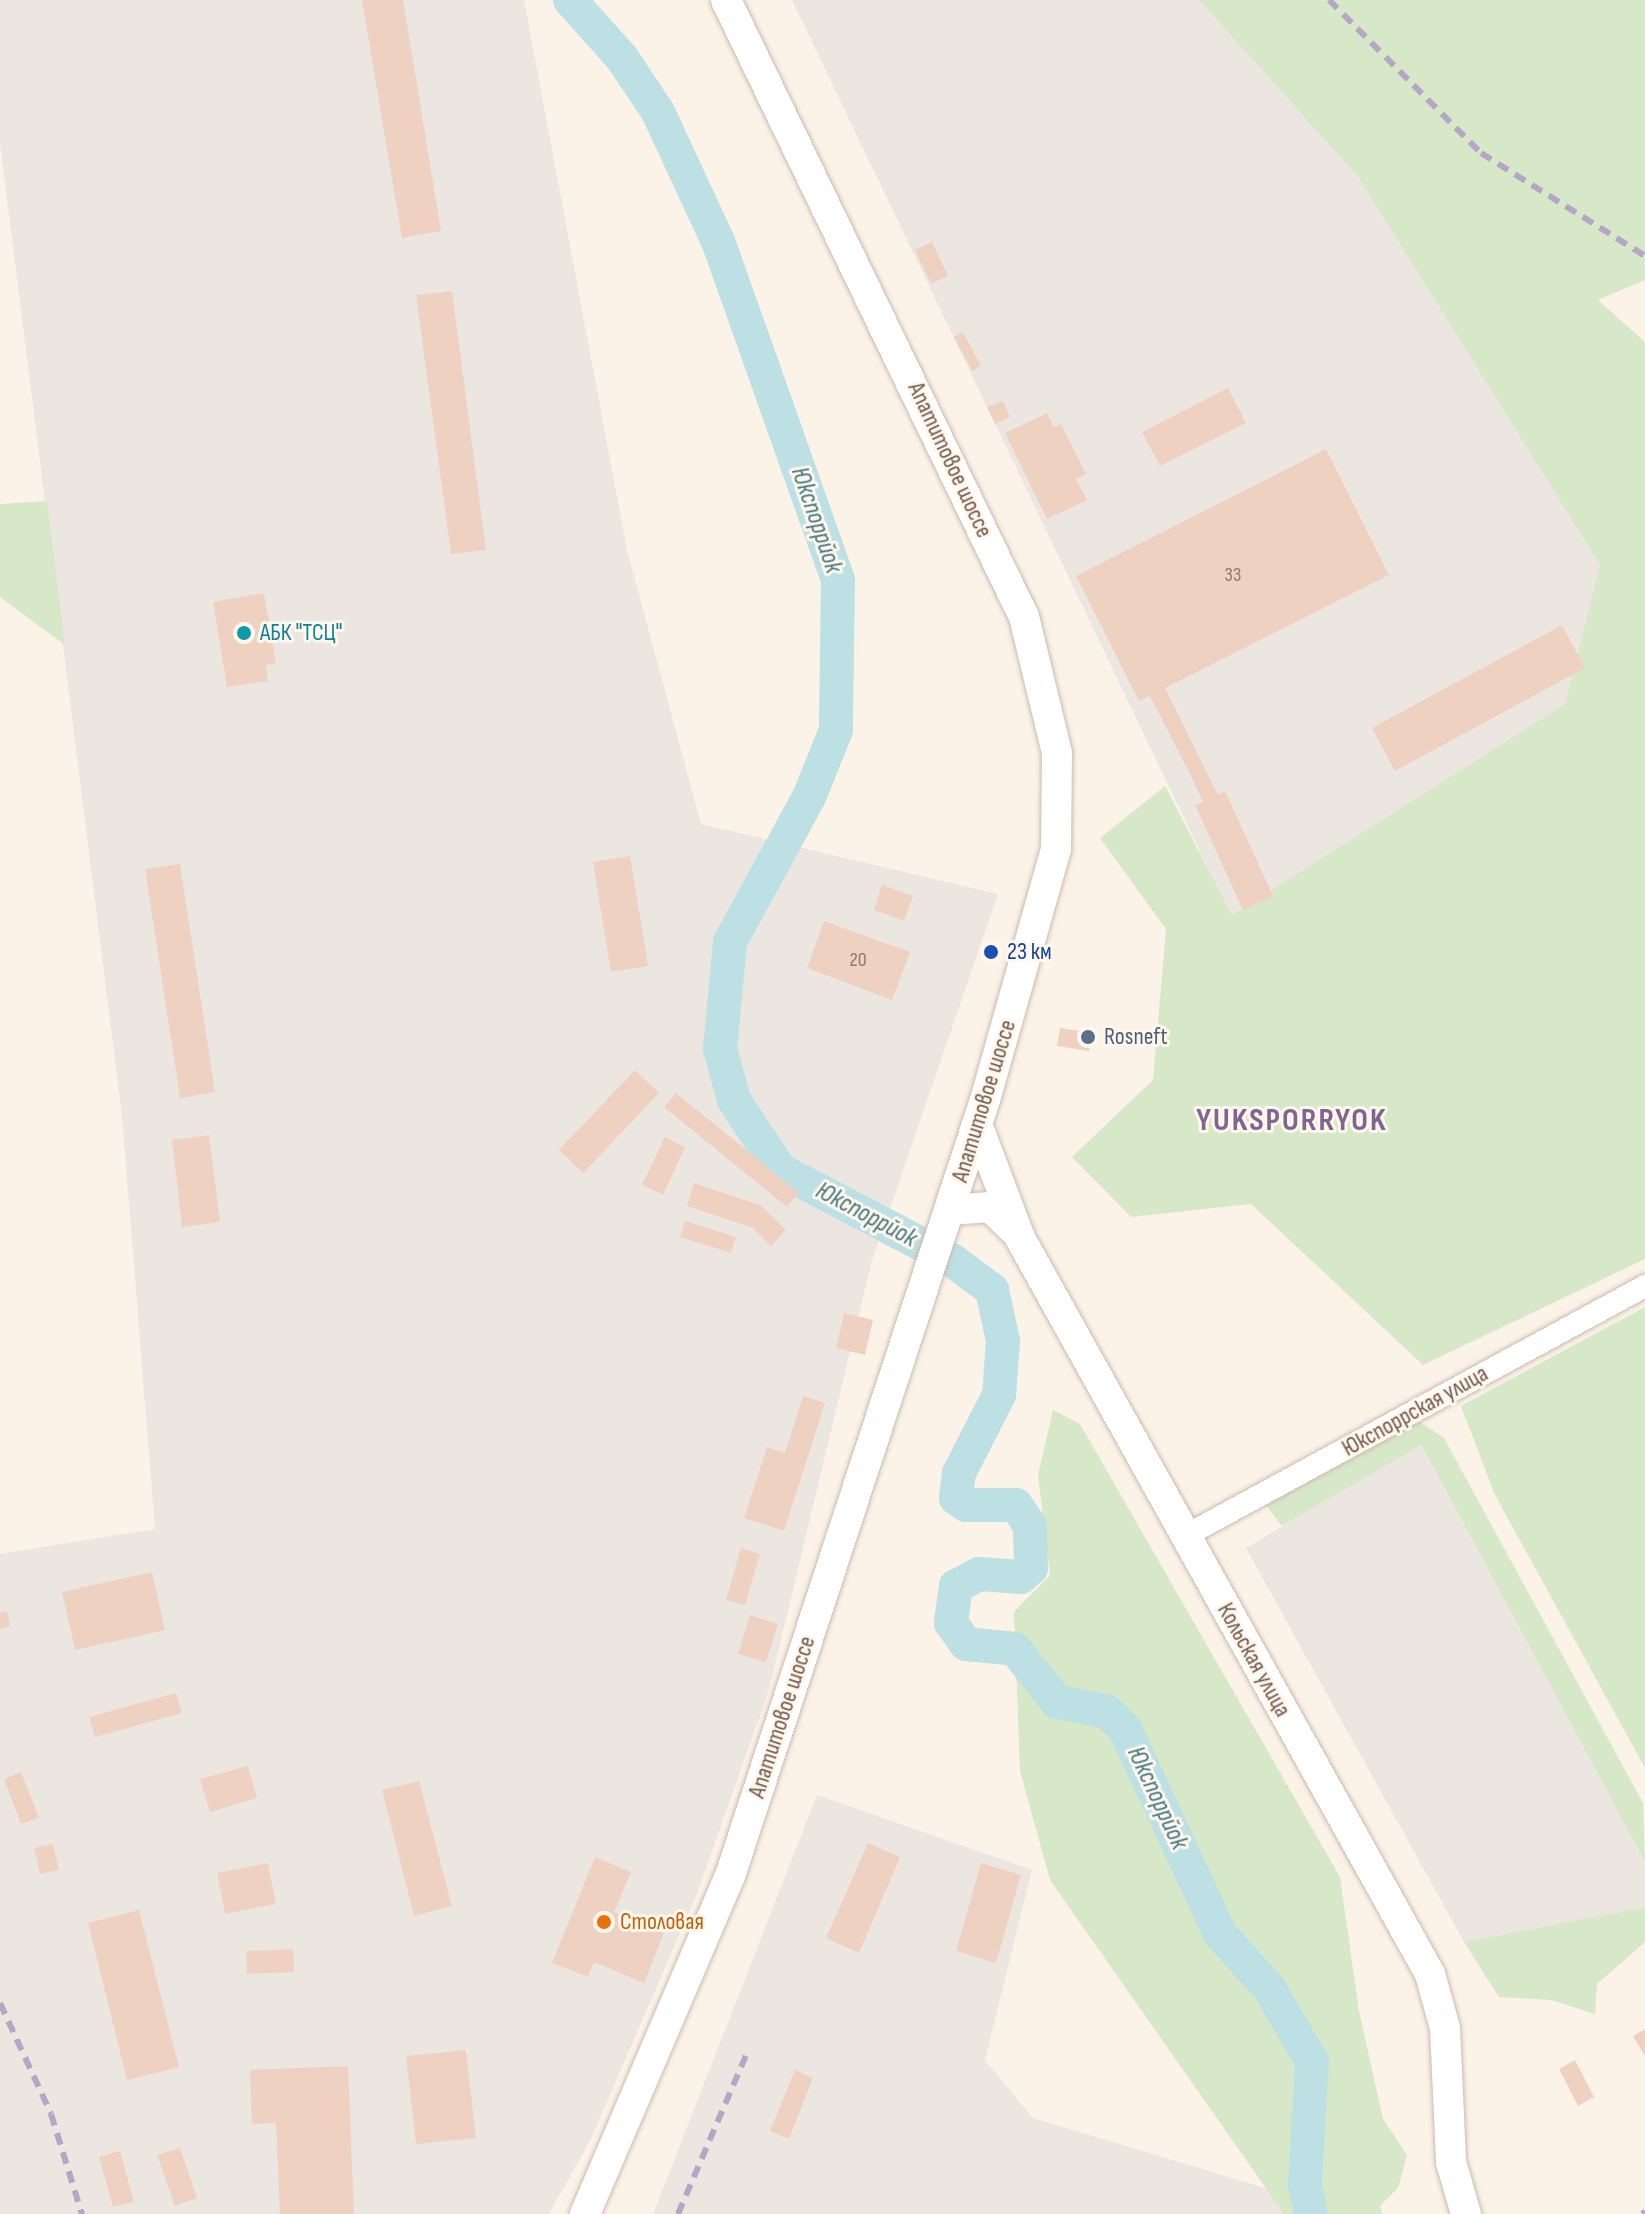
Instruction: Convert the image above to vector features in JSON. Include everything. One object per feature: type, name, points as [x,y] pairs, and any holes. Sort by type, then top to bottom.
[{"type":"street","name":"Апатитовое шоссе","points":[[585,2214],[730,1876],[921,1301],[977,1124],[1056,849],[1057,753],[1048,703],[1024,617],[726,0]]},
{"type":"street","name":"Кольская улица","points":[[977,1124],[1020,1238],[1430,1974],[1445,2028],[1451,2162],[1466,2214]]},
{"type":"street","points":[[946,1218],[990,1207],[1020,1238]]},
{"type":"street","name":"Юкспоррская улица","points":[[1185,1536],[1645,1286]]},
{"type":"shaded area","points":[[0,0],[524,0],[627,550],[701,824],[998,894],[871,1264],[769,1690],[697,1894],[590,2141],[549,2214],[0,2214],[0,1554],[155,1529],[122,1116],[0,143]]},
{"type":"shaded area","points":[[792,0],[1199,0],[1358,177],[1600,565],[1565,704],[1231,916]]},
{"type":"shaded area","points":[[1420,1444],[1645,1862],[1645,1907],[1464,1942],[1246,1548]]},
{"type":"shaded area","points":[[817,1795],[1032,1870],[985,2060],[1033,2118],[1352,2214],[653,2214]]},
{"type":"green space","points":[[1199,0],[1645,0],[1645,280],[1598,300],[1645,342],[1645,1259],[1423,1365],[1251,1204],[1131,1217],[1072,1157],[1153,1080],[1166,929],[1100,838],[1165,786],[1232,915],[1565,704],[1600,565],[1358,177]]},
{"type":"green space","points":[[47,501],[65,645],[0,597],[0,504]]},
{"type":"green space","points":[[1645,1307],[1645,1768],[1495,1495],[1461,1406]]},
{"type":"green space","points":[[1053,1410],[1080,1424],[1340,1877],[1359,2011],[1383,2119],[1407,2155],[1398,2188],[1380,2206],[1382,2214],[1284,2214],[1050,1880],[1020,1771],[1014,1612],[1050,1575],[1038,1475]]},
{"type":"green space","points":[[1420,1422],[1444,1438],[1643,1803],[1645,1862],[1421,1445],[1282,1526],[1266,1505]]},
{"type":"green space","points":[[1645,1907],[1645,1942],[1597,1984],[1595,2014],[1551,2000],[1499,1997],[1464,1942]]},
{"type":"building","points":[[362,0],[403,0],[441,231],[402,238]]},
{"type":"building","points":[[932,242],[948,276],[931,284],[915,250]]},
{"type":"building","points":[[452,291],[486,550],[451,554],[416,295]]},
{"type":"building","points":[[963,332],[981,366],[972,371],[954,337]]},
{"type":"building","points":[[1228,388],[1246,423],[1160,466],[1142,432]]},
{"type":"building","points":[[1003,401],[1010,417],[995,424],[987,407]]},
{"type":"building","points":[[1047,413],[1054,427],[1061,424],[1086,474],[1076,479],[1087,500],[1047,519],[1005,433]]},
{"type":"building","points":[[1326,449],[1389,575],[1165,688],[1218,795],[1225,791],[1273,896],[1243,910],[1195,805],[1203,802],[1189,772],[1150,696],[1139,701],[1076,576]]},
{"type":"building","name":"АБК \"ТСЦ\"","points":[[264,593],[276,664],[266,665],[268,681],[227,687],[213,602]]},
{"type":"building","points":[[1562,625],[1585,668],[1395,771],[1372,728]]},
{"type":"building","points":[[630,856],[648,966],[611,972],[593,862]]},
{"type":"building","points":[[180,864],[215,1092],[180,1098],[145,869]]},
{"type":"building","points":[[882,885],[913,896],[904,921],[874,910]]},
{"type":"building","points":[[824,921],[910,952],[892,1000],[807,968]]},
{"type":"building","points":[[1060,1028],[1092,1033],[1089,1051],[1057,1046]]},
{"type":"building","points":[[635,1070],[659,1093],[583,1173],[559,1150]]},
{"type":"building","points":[[676,1093],[799,1193],[787,1207],[664,1107]]},
{"type":"building","points":[[209,1135],[220,1222],[182,1227],[172,1140]]},
{"type":"building","points":[[665,1137],[685,1147],[663,1195],[642,1185]]},
{"type":"building","points":[[694,1183],[760,1205],[786,1230],[771,1246],[753,1228],[687,1206]]},
{"type":"building","points":[[685,1221],[736,1237],[731,1253],[680,1237]]},
{"type":"building","points":[[844,1313],[873,1320],[865,1355],[836,1348]]},
{"type":"building","points":[[803,1396],[825,1403],[784,1531],[744,1518],[767,1447],[785,1453]]},
{"type":"building","points":[[741,1548],[760,1554],[745,1605],[726,1600]]},
{"type":"building","points":[[152,1572],[165,1630],[75,1650],[62,1592]]},
{"type":"building","points":[[7,1611],[10,1626],[0,1629],[0,1612]]},
{"type":"building","points":[[750,1615],[778,1624],[766,1662],[738,1654]]},
{"type":"building","points":[[176,1693],[182,1713],[95,1737],[89,1717]]},
{"type":"building","points":[[248,1766],[257,1798],[210,1812],[200,1779]]},
{"type":"building","points":[[21,1772],[39,1818],[21,1824],[4,1779]]},
{"type":"building","points":[[419,1781],[452,1906],[414,1916],[382,1790]]},
{"type":"building","points":[[868,1843],[900,1857],[859,1953],[826,1938]]},
{"type":"building","points":[[53,1844],[59,1870],[40,1874],[34,1848]]},
{"type":"building","name":"Столовая","points":[[595,1857],[631,1872],[614,1912],[664,1933],[644,1983],[594,1962],[588,1977],[552,1963]]},
{"type":"building","points":[[268,1863],[276,1904],[225,1914],[217,1873]]},
{"type":"building","points":[[981,1863],[1021,1875],[996,1963],[956,1951]]},
{"type":"building","points":[[139,1910],[179,2067],[127,2080],[88,1923]]},
{"type":"building","points":[[293,1949],[294,1972],[247,1974],[246,1951]]},
{"type":"building","points":[[1645,2029],[1645,2056],[1633,2036]]},
{"type":"building","points":[[466,2050],[476,2138],[416,2144],[406,2056]]},
{"type":"building","points":[[1575,2060],[1594,2097],[1578,2106],[1559,2069]]},
{"type":"building","points":[[348,2066],[354,2214],[280,2214],[276,2123],[252,2124],[250,2070]]},
{"type":"building","points":[[795,2070],[813,2078],[789,2139],[770,2131]]},
{"type":"building","points":[[180,2148],[197,2198],[175,2206],[157,2155]]},
{"type":"building","points":[[120,2151],[134,2202],[113,2207],[99,2157]]},
{"type":"waterway","name":"Юкспоррйок","points":[[570,0],[622,58],[658,112],[718,241],[838,580],[836,730],[809,797],[730,942],[720,1049],[734,1100],[780,1170],[953,1261],[992,1290],[1003,1341],[999,1395],[959,1473],[956,1498],[966,1505],[1016,1505],[1030,1526],[1031,1568],[1021,1577],[979,1574],[956,1586],[951,1623],[966,1644],[1015,1649],[1057,1702],[1106,1711],[1125,1729],[1220,1934],[1269,1988],[1312,2062],[1305,2184],[1311,2214]]},
{"type":"railway","points":[[1329,0],[1481,153],[1645,256]]},
{"type":"railway","points":[[0,2003],[51,2114],[82,2214]]},
{"type":"railway","points":[[678,2214],[748,2051]]},
{"type":"place","name":"АБК \"ТСЦ\"","points":[[244,633]]},
{"type":"place","name":"23 км","points":[[991,952]]},
{"type":"place","name":"Rosneft","points":[[1088,1037]]},
{"type":"place","name":"Столовая","points":[[604,1922]]},
{"type":"district","name":"YUKSPORRYOK","points":[[1292,1121]]}]
